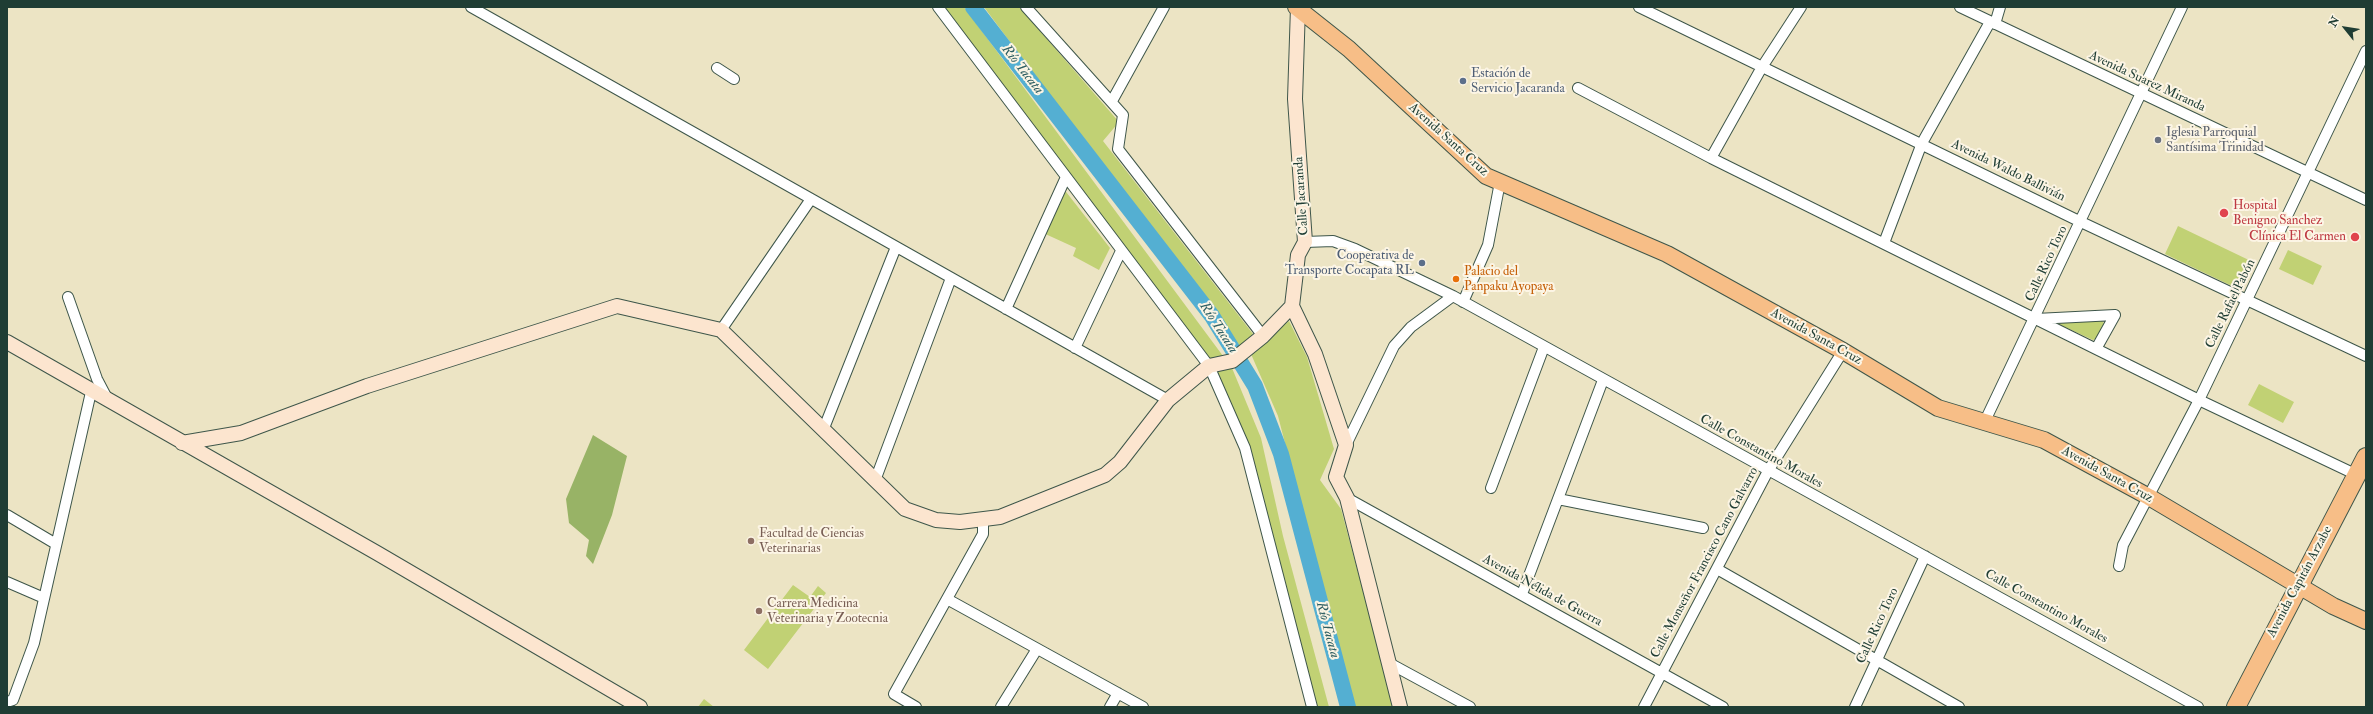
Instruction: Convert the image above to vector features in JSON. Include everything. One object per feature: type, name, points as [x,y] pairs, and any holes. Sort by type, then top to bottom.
[{"type":"highway","name":"Avenida Capitán Arzabe","points":[[2236,707],[2366,457]]},
{"type":"main road","name":"Avenida Santa Cruz","points":[[1297,7],[1349,49],[1486,176],[1667,254],[1843,351],[1938,408],[1984,424],[2044,440],[2149,497],[2333,606],[2366,621]]},
{"type":"street","points":[[471,7],[1168,400]]},
{"type":"street","points":[[938,7],[1209,366],[1245,448],[1312,707]]},
{"type":"street","points":[[1026,7],[1123,115],[1118,149],[1263,336]]},
{"type":"street","points":[[1112,101],[1164,7]]},
{"type":"street","name":"Calle Jacaranda","points":[[1292,306],[1298,255],[1305,242],[1295,100],[1297,7]]},
{"type":"street","name":"Avenida Waldo Ballivián","points":[[1639,7],[1922,143],[2081,222],[2366,356]]},
{"type":"street","points":[[1711,158],[1762,67],[1801,7]]},
{"type":"street","name":"Avenida Suarez Miranda","points":[[1960,7],[2366,200]]},
{"type":"street","points":[[1884,243],[1922,143],[1993,23],[2000,7]]},
{"type":"street","name":"Calle Rico Toro","points":[[1984,424],[2036,319],[2182,7]]},
{"type":"street","name":"Calle Rafael Pabón","points":[[2119,566],[2123,545],[2199,400],[2366,51]]},
{"type":"street","points":[[717,68],[734,79]]},
{"type":"street","points":[[1578,88],[1711,158],[2199,400],[2357,475]]},
{"type":"street","points":[[1006,309],[1066,177]]},
{"type":"street","points":[[1463,302],[1488,245],[1500,182]]},
{"type":"street","points":[[721,330],[811,199]]},
{"type":"street","name":"Calle Constantino Morales","points":[[1305,242],[1333,242],[1355,249],[1453,296],[1768,472],[1925,556],[2198,707]]},
{"type":"street","points":[[824,428],[896,247]]},
{"type":"street","points":[[1075,348],[1121,251]]},
{"type":"street","points":[[876,478],[951,278]]},
{"type":"street","points":[[1400,707],[1347,498],[1336,477],[1346,445],[1394,346],[1411,327],[1453,296]]},
{"type":"street","points":[[68,297],[97,379],[109,402]]},
{"type":"street","points":[[182,442],[241,433],[367,386],[617,306],[721,330],[876,478],[905,508],[936,520],[960,522],[1000,517],[1105,475],[1120,462],[1168,400],[1209,366],[1236,358],[1263,336],[1292,306],[1315,354],[1346,445]]},
{"type":"street","points":[[2036,319],[2115,315],[2096,349]]},
{"type":"street","points":[[7,342],[91,392],[377,553],[640,707]]},
{"type":"street","points":[[1491,488],[1544,347]]},
{"type":"street","name":"Calle Monseñor Francisco Cano Galvarro","points":[[1644,707],[1768,472],[1843,351]]},
{"type":"street","points":[[1522,594],[1603,380]]},
{"type":"street","points":[[7,702],[13,700],[34,643],[91,392]]},
{"type":"street","name":"Avenida Nélida de Guerra","points":[[1347,498],[1723,707]]},
{"type":"street","points":[[1558,499],[1703,528]]},
{"type":"street","points":[[7,515],[56,544]]},
{"type":"street","points":[[916,707],[894,694],[984,534],[984,519]]},
{"type":"street","name":"Calle Rico Toro","points":[[1855,707],[1925,556]]},
{"type":"street","points":[[1717,569],[1959,707]]},
{"type":"street","points":[[7,582],[44,598]]},
{"type":"street","points":[[947,599],[1143,707]]},
{"type":"street","points":[[1001,707],[1037,648]]},
{"type":"street","points":[[1389,663],[1470,707]]},
{"type":"street","points":[[1110,707],[1118,693]]},
{"type":"green space","points":[[944,7],[964,7],[1223,356],[1208,360]]},
{"type":"green space","points":[[984,7],[1019,7],[1119,122],[1103,141],[1253,334],[1238,348],[1187,273],[1089,148]]},
{"type":"green space","points":[[1063,188],[1110,248],[1099,270],[1073,256],[1076,248],[1041,232]]},
{"type":"green space","points":[[2178,226],[2255,263],[2244,286],[2239,288],[2232,286],[2165,254]]},
{"type":"green space","points":[[2288,250],[2322,266],[2313,285],[2279,269]]},
{"type":"green space","points":[[2100,319],[2105,324],[2098,338],[2093,340],[2052,321]]},
{"type":"green space","points":[[1289,321],[1307,357],[1334,449],[1320,480],[1341,509],[1394,707],[1353,707],[1278,416],[1251,354]]},
{"type":"green space","points":[[1232,368],[1261,438],[1283,536],[1329,707],[1315,707],[1250,450],[1216,371]]},
{"type":"green space","points":[[2259,384],[2294,402],[2283,423],[2248,405]]},
{"type":"green space","points":[[593,435],[627,456],[612,515],[593,564],[586,556],[589,540],[569,523],[566,499]]},
{"type":"green space","points":[[793,585],[810,597],[818,586],[826,593],[768,669],[744,650]]},
{"type":"green space","points":[[704,699],[714,707],[698,707]]},
{"type":"waterway","name":"Río Tacata","points":[[973,7],[1212,316],[1255,386],[1281,454],[1348,707]]},
{"type":"place","name":"Estación de Servicio Jacaranda","points":[[1463,81]]},
{"type":"place","name":"Iglesia Parroquial Santísima Trinidad","points":[[2158,140]]},
{"type":"place","name":"Hospital Benigno Sanchez","points":[[2224,213]]},
{"type":"place","name":"Clínica El Carmen","points":[[2355,237]]},
{"type":"place","name":"Cooperativa de Transporte Cocapata RL","points":[[1422,263]]},
{"type":"place","name":"Palacio del Panpaku Ayopaya","points":[[1456,279]]},
{"type":"place","name":"Facultad de Ciencias Veterinarias","points":[[751,541]]},
{"type":"place","name":"Carrera Medicina Veterinaria y Zootecnia","points":[[759,611]]}]
